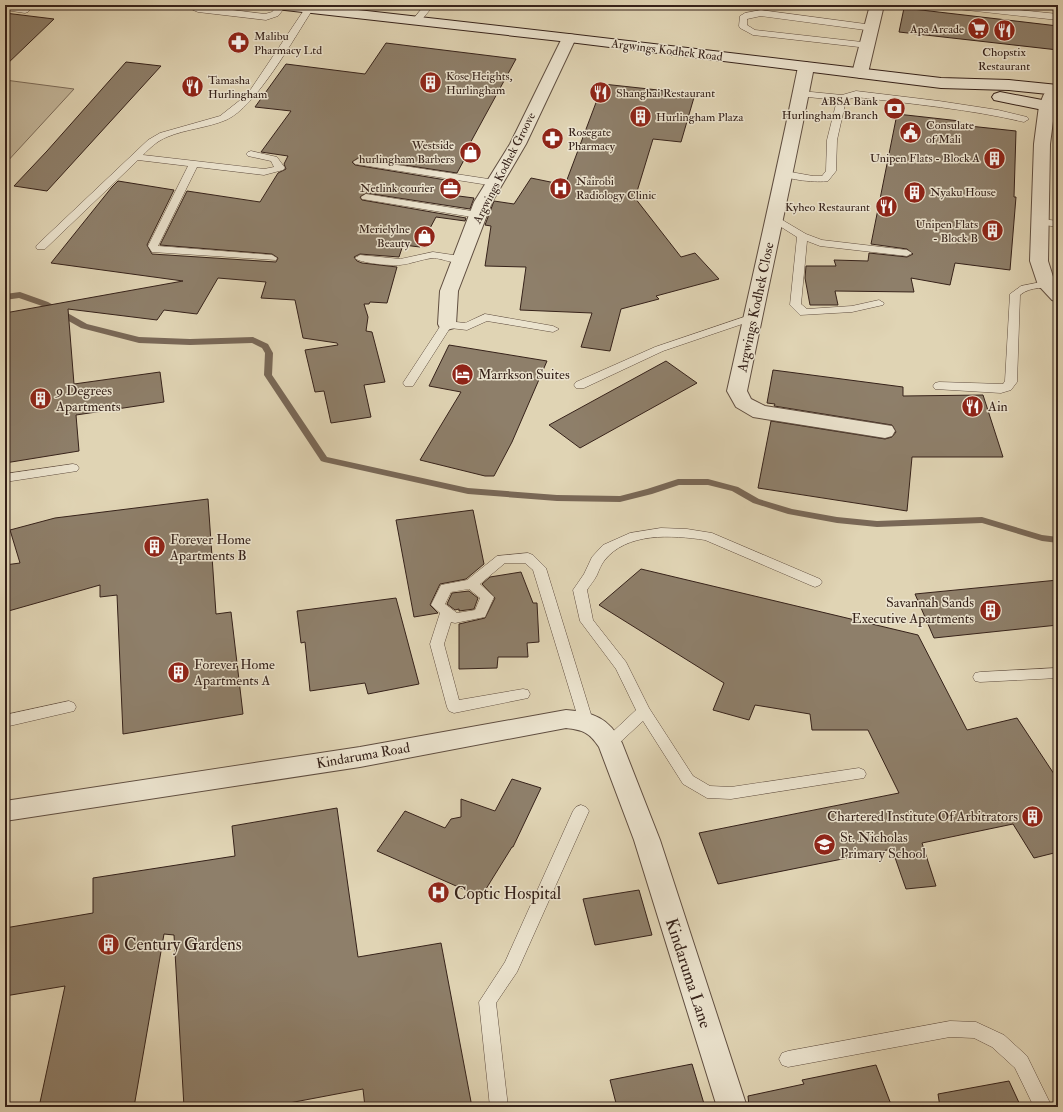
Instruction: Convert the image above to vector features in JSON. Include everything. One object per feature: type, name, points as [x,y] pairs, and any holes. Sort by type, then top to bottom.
[{"type":"street","name":"Argwings Kodhek Road","points":[[279,5],[941,82],[1009,85],[1057,90]]},
{"type":"street","points":[[860,73],[873,28],[877,5]]},
{"type":"street","name":"Argwings Kodhek Groove","points":[[447,324],[449,291],[478,215],[518,144],[569,38]]},
{"type":"street","name":"Argwings Kodhek Close","points":[[806,67],[786,174],[774,218],[737,391],[743,403],[760,412],[885,431]]},
{"type":"street","points":[[941,82],[1052,107]]},
{"type":"street","points":[[1054,289],[1039,262],[1050,223],[1042,144],[1052,107],[1050,97],[1057,90]]},
{"type":"street","name":"Kindaruma Road","points":[[5,811],[360,757],[566,719],[586,721],[601,730],[610,743],[647,840]]},
{"type":"street","name":"Kindaruma Lane","points":[[647,840],[732,1107]]},
{"type":"lane","points":[[5,7],[25,10],[30,5]]},
{"type":"lane","points":[[196,5],[198,10],[266,17],[275,14],[279,5]]},
{"type":"lane","points":[[416,21],[430,5]]},
{"type":"lane","points":[[948,5],[1058,17]]},
{"type":"lane","points":[[41,247],[151,142],[163,135],[223,118],[242,103],[254,91],[309,9]]},
{"type":"lane","points":[[868,45],[753,32],[743,26],[743,18],[748,15],[760,13],[873,28]]},
{"type":"lane","points":[[801,94],[842,98],[856,94],[990,112],[1024,120]]},
{"type":"lane","points":[[786,174],[813,179],[825,179],[831,171],[832,140],[842,98]]},
{"type":"lane","points":[[135,157],[264,172],[280,168],[274,159],[251,154]]},
{"type":"lane","points":[[358,162],[495,183]]},
{"type":"lane","points":[[194,164],[153,246],[156,250],[272,258]]},
{"type":"lane","points":[[366,197],[478,215]]},
{"type":"lane","points":[[774,218],[802,236],[820,243],[907,253]]},
{"type":"lane","points":[[802,236],[795,305],[804,313],[852,309],[879,303]]},
{"type":"lane","points":[[360,258],[400,262],[433,255],[460,259]]},
{"type":"lane","points":[[939,386],[1001,389],[1007,387],[1010,382],[1015,294],[1025,287],[1054,289]]},
{"type":"lane","points":[[409,383],[447,324],[467,327],[485,316],[553,329]]},
{"type":"lane","points":[[580,385],[659,349],[753,317]]},
{"type":"lane","points":[[5,478],[73,468]]},
{"type":"lane","points":[[815,582],[707,536],[688,533],[661,532],[635,536],[608,548],[597,560],[590,576],[580,590],[587,621],[621,666],[644,711],[688,780],[707,792],[731,793],[859,774]]},
{"type":"lane","points":[[471,584],[487,597],[480,614],[455,618],[438,605],[446,588],[471,584],[502,559],[528,558],[539,568],[586,721]]},
{"type":"lane","points":[[447,612],[437,644],[454,707],[523,694]]},
{"type":"lane","points":[[980,677],[1058,673]]},
{"type":"lane","points":[[5,721],[69,707]]},
{"type":"lane","points":[[610,743],[644,711]]},
{"type":"lane","points":[[499,1107],[487,1002],[511,967],[581,811]]},
{"type":"lane","points":[[788,1059],[950,1029],[976,1030],[998,1041],[1021,1062],[1043,1107]]},
{"type":"shaded area","points":[[5,80],[74,89],[5,164]]},
{"type":"building","name":"Apa Arcade","points":[[904,8],[1058,26],[1058,50],[899,32]]},
{"type":"building","points":[[5,13],[54,19],[5,66]]},
{"type":"building","points":[[386,43],[516,59],[468,147],[471,147],[457,173],[358,158],[352,162],[355,165],[456,182],[451,195],[474,198],[470,209],[366,193],[360,197],[362,200],[466,218],[465,221],[436,217],[420,247],[403,245],[399,257],[360,254],[354,257],[357,261],[362,263],[397,267],[387,303],[370,302],[369,304],[364,304],[368,317],[366,331],[372,332],[385,382],[364,385],[371,417],[331,423],[324,391],[315,392],[305,350],[338,345],[337,343],[303,338],[295,300],[261,298],[266,282],[218,278],[197,314],[164,310],[157,320],[68,309],[74,384],[160,372],[164,402],[76,415],[79,451],[5,463],[5,313],[183,281],[51,263],[112,187],[118,181],[174,190],[147,245],[152,254],[276,262],[278,258],[272,254],[160,245],[187,191],[260,202],[278,173],[286,169],[284,164],[288,156],[261,152],[291,111],[255,107],[286,64],[365,74]]},
{"type":"building","points":[[126,62],[161,66],[47,191],[14,186],[47,151]]},
{"type":"building","points":[[603,84],[695,94],[681,142],[653,139],[635,198],[681,257],[695,253],[719,279],[656,296],[659,299],[621,309],[610,351],[581,347],[592,313],[520,310],[526,267],[485,266],[491,226],[485,225],[494,201],[514,204],[531,178],[565,185]]},
{"type":"building","points":[[897,114],[960,121],[960,125],[1016,131],[1014,197],[1016,197],[1010,270],[955,263],[950,285],[911,278],[914,292],[835,291],[838,305],[810,305],[805,278],[806,266],[836,266],[834,260],[868,261],[869,253],[907,257],[913,254],[907,249],[871,244]]},
{"type":"building","points":[[449,345],[547,361],[512,442],[494,476],[485,476],[420,460],[461,392],[429,386]]},
{"type":"building","points":[[666,361],[697,383],[580,448],[549,425]]},
{"type":"building","points":[[773,370],[903,387],[903,396],[983,395],[1003,457],[912,457],[907,511],[758,488],[771,421],[885,439],[892,437],[896,432],[892,425],[774,406],[775,404],[767,403]]},
{"type":"building","points":[[208,499],[216,614],[231,612],[243,714],[123,734],[117,595],[100,597],[100,585],[5,612],[5,565],[20,563],[10,530],[55,518]]},
{"type":"building","points":[[473,510],[484,564],[466,579],[440,584],[430,605],[438,613],[414,617],[396,520]]},
{"type":"building","points":[[641,569],[918,635],[967,730],[1017,718],[1058,780],[1058,852],[1034,858],[1013,824],[922,843],[936,886],[906,889],[892,849],[718,884],[699,833],[899,793],[868,730],[812,730],[810,714],[755,705],[749,720],[713,710],[724,683],[599,605]]},
{"type":"building","points":[[521,572],[533,603],[537,603],[539,642],[527,643],[528,657],[498,657],[497,668],[459,669],[459,624],[485,618],[495,598],[482,584],[490,577]]},
{"type":"building","name":"Savannah Sands Executive Apartments","points":[[1058,580],[1058,625],[934,638],[915,594]]},
{"type":"building","points":[[469,591],[478,598],[474,609],[459,611],[459,609],[455,610],[447,604],[452,593]]},
{"type":"building","points":[[396,598],[419,684],[368,694],[365,683],[310,691],[305,642],[301,643],[297,611]]},
{"type":"building","points":[[512,779],[541,788],[513,847],[481,897],[377,851],[405,811],[445,828],[451,819],[461,817],[461,799],[495,811]]},
{"type":"building","points":[[337,808],[358,957],[441,943],[472,1107],[365,1107],[363,1089],[268,1107],[184,1107],[174,935],[164,934],[134,1107],[39,1107],[65,986],[5,996],[5,928],[93,913],[93,878],[235,856],[232,826]]},
{"type":"building","points":[[639,890],[652,935],[595,945],[583,899]]},
{"type":"building","points":[[692,1064],[705,1107],[617,1107],[610,1080]]},
{"type":"building","points":[[876,1065],[892,1107],[749,1107],[748,1096],[804,1084],[802,1080]]},
{"type":"building","points":[[1009,1081],[1021,1107],[940,1107],[938,1094]]},
{"type":"waterway","points":[[5,297],[20,295],[45,304],[84,326],[139,340],[190,342],[253,340],[265,346],[269,353],[268,375],[324,459],[468,491],[557,498],[620,499],[649,492],[678,482],[708,482],[735,489],[756,501],[791,512],[837,520],[877,524],[982,520],[1042,538],[1058,540]]},
{"type":"place","name":"Apa Arcade","points":[[979,29]]},
{"type":"place","name":"Chopstix Restaurant","points":[[1004,31]]},
{"type":"place","name":"Malibu Pharmacy Ltd","points":[[238,43]]},
{"type":"place","name":"Kose Heights, Hurlingham","points":[[431,83]]},
{"type":"place","name":"Tamasha Hurlingham","points":[[193,87]]},
{"type":"place","name":"Shanghai Restaurant","points":[[600,93]]},
{"type":"place","name":"ABSA Bank Hurlingham Branch","points":[[894,108]]},
{"type":"place","name":"Hurlingham Plaza","points":[[640,117]]},
{"type":"place","name":"Consulate of Mali","points":[[910,132]]},
{"type":"place","name":"Rosegate Pharmacy","points":[[552,139]]},
{"type":"place","name":"Westside hurlingham Barbers","points":[[470,152]]},
{"type":"place","name":"Unipen Flats - Block A","points":[[995,158]]},
{"type":"place","name":"Netlink courier","points":[[450,188]]},
{"type":"place","name":"Nairobi Radiology Clinic","points":[[560,188]]},
{"type":"place","name":"Nyaku House","points":[[914,192]]},
{"type":"place","name":"Kyheo Restaurant","points":[[886,207]]},
{"type":"place","name":"Unipen Flats - Block B","points":[[993,231]]},
{"type":"place","name":"Merielylne Beauty","points":[[425,236]]},
{"type":"place","name":"Marrkson Suites","points":[[462,374]]},
{"type":"place","name":"9 Degrees Apartments","points":[[40,398]]},
{"type":"place","name":"Ain","points":[[973,406]]},
{"type":"place","name":"Forever Home Apartments B","points":[[155,547]]},
{"type":"place","name":"Savannah Sands Executive Apartments","points":[[990,610]]},
{"type":"place","name":"Forever Home Apartments A","points":[[179,672]]},
{"type":"place","name":"Chartered Institute Of Arbitrators","points":[[1033,816]]},
{"type":"place","name":"St. Nicholas Primary School","points":[[824,845]]},
{"type":"place","name":"Coptic Hospital","points":[[439,893]]},
{"type":"place","name":"Century Gardens","points":[[108,944]]}]
